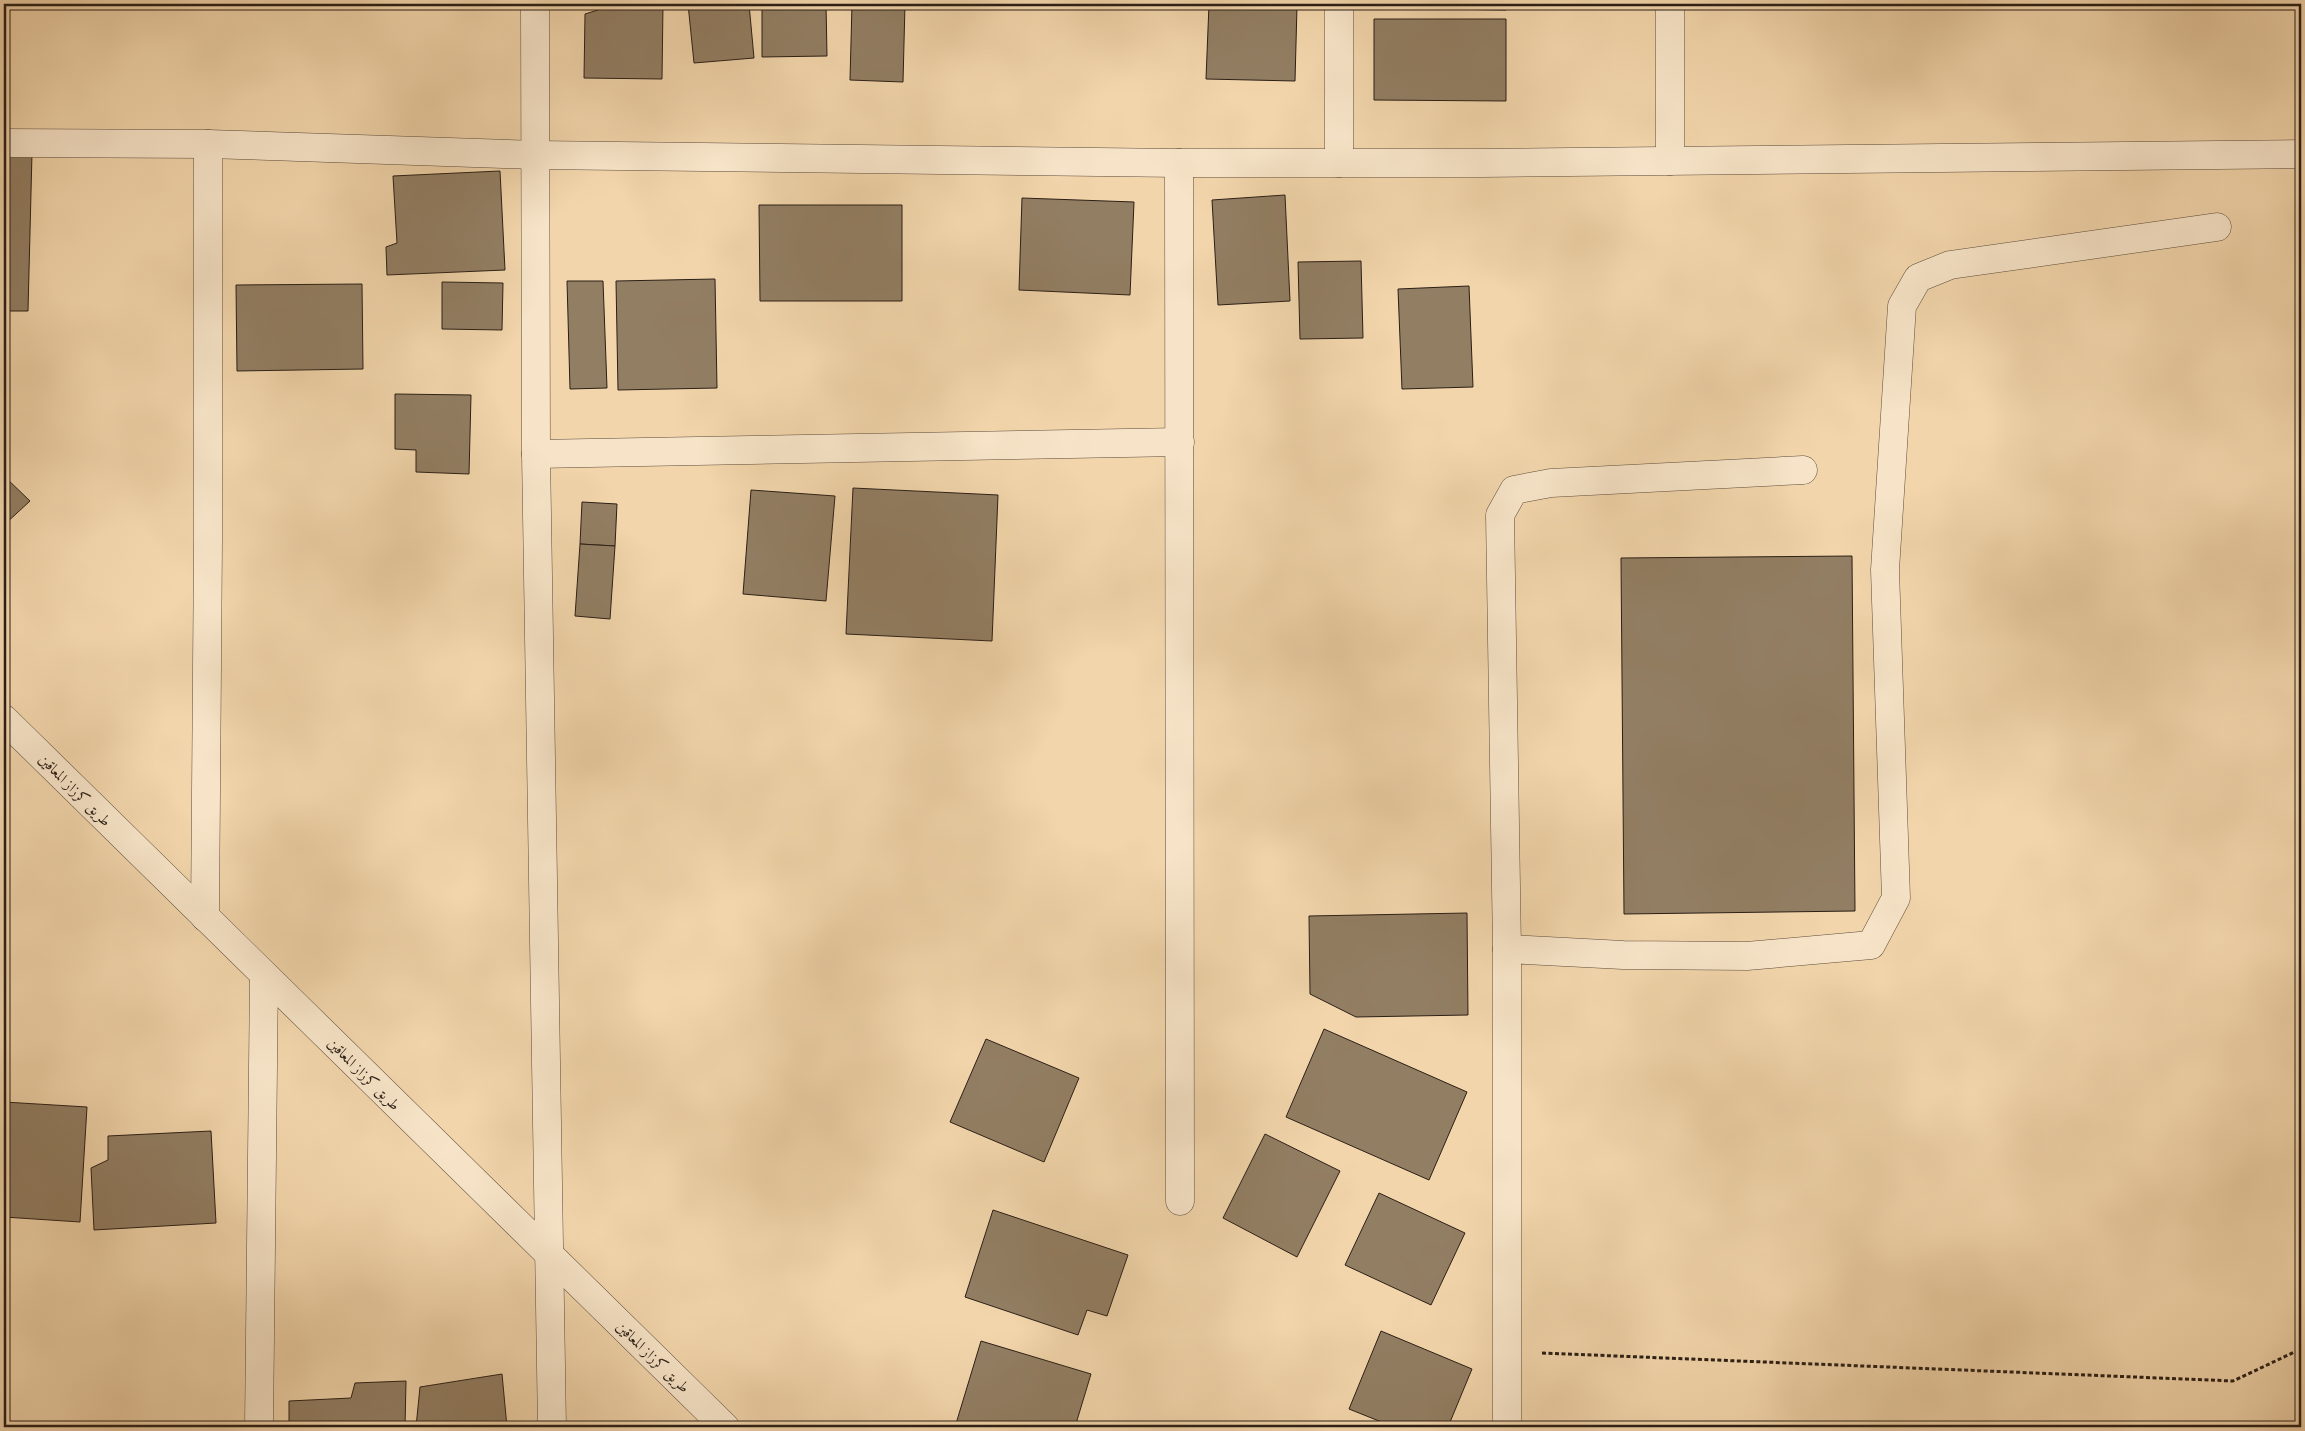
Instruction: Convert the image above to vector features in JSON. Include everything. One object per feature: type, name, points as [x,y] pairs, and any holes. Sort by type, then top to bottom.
[{"type":"street","points":[[535,4],[536,454],[552,1427]]},
{"type":"street","points":[[1339,4],[1339,163]]},
{"type":"street","points":[[1670,4],[1670,161]]},
{"type":"street","points":[[4,143],[208,144],[536,155],[1179,163],[1670,161],[2301,154]]},
{"type":"street","points":[[205,917],[208,542],[208,144]]},
{"type":"street","points":[[1179,163],[1180,1201]]},
{"type":"street","points":[[1507,949],[1623,955],[1747,956],[1871,945],[1896,898],[1885,570],[1902,306],[1918,278],[1950,265],[2217,227]]},
{"type":"street","points":[[536,454],[1180,442]]},
{"type":"street","points":[[1507,1427],[1507,949],[1500,515],[1514,490],[1551,483],[1803,470]]},
{"type":"street","name":"طريق كرزاز المعاقين","points":[[4,719],[725,1427]]},
{"type":"street","points":[[259,1427],[264,976]]},
{"type":"path","points":[[1507,1351],[2233,1381],[2301,1349]]},
{"type":"building","points":[[598,4],[663,4],[662,79],[584,78],[585,14],[598,10]]},
{"type":"building","points":[[688,4],[749,4],[754,58],[694,63]]},
{"type":"building","points":[[762,4],[826,4],[827,56],[762,57]]},
{"type":"building","points":[[852,4],[905,4],[903,82],[850,80]]},
{"type":"building","points":[[1209,4],[1297,6],[1295,81],[1206,79]]},
{"type":"building","points":[[1374,4],[1506,4],[1506,10],[1374,8]]},
{"type":"building","points":[[1374,19],[1506,19],[1506,101],[1374,100]]},
{"type":"building","points":[[4,153],[32,153],[28,311],[4,311]]},
{"type":"building","points":[[500,171],[505,270],[387,275],[386,247],[397,243],[393,176]]},
{"type":"building","points":[[1285,195],[1290,301],[1218,305],[1212,200]]},
{"type":"building","points":[[1022,198],[1134,202],[1130,295],[1019,290]]},
{"type":"building","points":[[759,205],[902,205],[902,301],[760,301]]},
{"type":"building","points":[[1361,261],[1363,338],[1300,339],[1298,262]]},
{"type":"building","points":[[715,279],[717,388],[618,390],[616,281]]},
{"type":"building","points":[[567,281],[603,281],[607,388],[570,389]]},
{"type":"building","points":[[442,282],[503,283],[502,330],[442,329]]},
{"type":"building","points":[[362,284],[363,369],[237,371],[236,285]]},
{"type":"building","points":[[1469,286],[1473,387],[1402,389],[1398,289]]},
{"type":"building","points":[[395,394],[471,395],[469,474],[416,472],[416,450],[395,449]]},
{"type":"building","points":[[4,476],[30,501],[4,525]]},
{"type":"building","points":[[853,488],[998,495],[992,641],[846,634]]},
{"type":"building","points":[[751,490],[835,496],[826,601],[743,594]]},
{"type":"building","points":[[582,502],[617,504],[615,546],[580,544]]},
{"type":"building","points":[[580,544],[615,546],[610,619],[575,616]]},
{"type":"building","points":[[1852,556],[1855,911],[1624,914],[1621,558]]},
{"type":"building","points":[[1467,913],[1468,1015],[1356,1017],[1310,994],[1309,916]]},
{"type":"building","points":[[1324,1029],[1467,1092],[1429,1180],[1286,1117]]},
{"type":"building","points":[[986,1039],[1079,1078],[1044,1162],[950,1122]]},
{"type":"building","points":[[4,1102],[87,1107],[80,1222],[4,1217]]},
{"type":"building","points":[[211,1131],[216,1223],[94,1230],[91,1168],[108,1160],[108,1136]]},
{"type":"building","points":[[1265,1134],[1340,1171],[1297,1257],[1223,1218]]},
{"type":"building","points":[[1379,1193],[1465,1233],[1431,1305],[1345,1265]]},
{"type":"building","points":[[993,1210],[1128,1255],[1107,1316],[1087,1310],[1078,1335],[965,1297]]},
{"type":"building","points":[[1381,1331],[1472,1369],[1448,1427],[1394,1427],[1349,1409]]},
{"type":"building","points":[[981,1341],[1091,1374],[1075,1427],[955,1427]]},
{"type":"building","points":[[502,1374],[507,1427],[416,1427],[420,1387]]},
{"type":"building","points":[[406,1381],[405,1427],[289,1427],[289,1401],[351,1398],[355,1383]]}]
